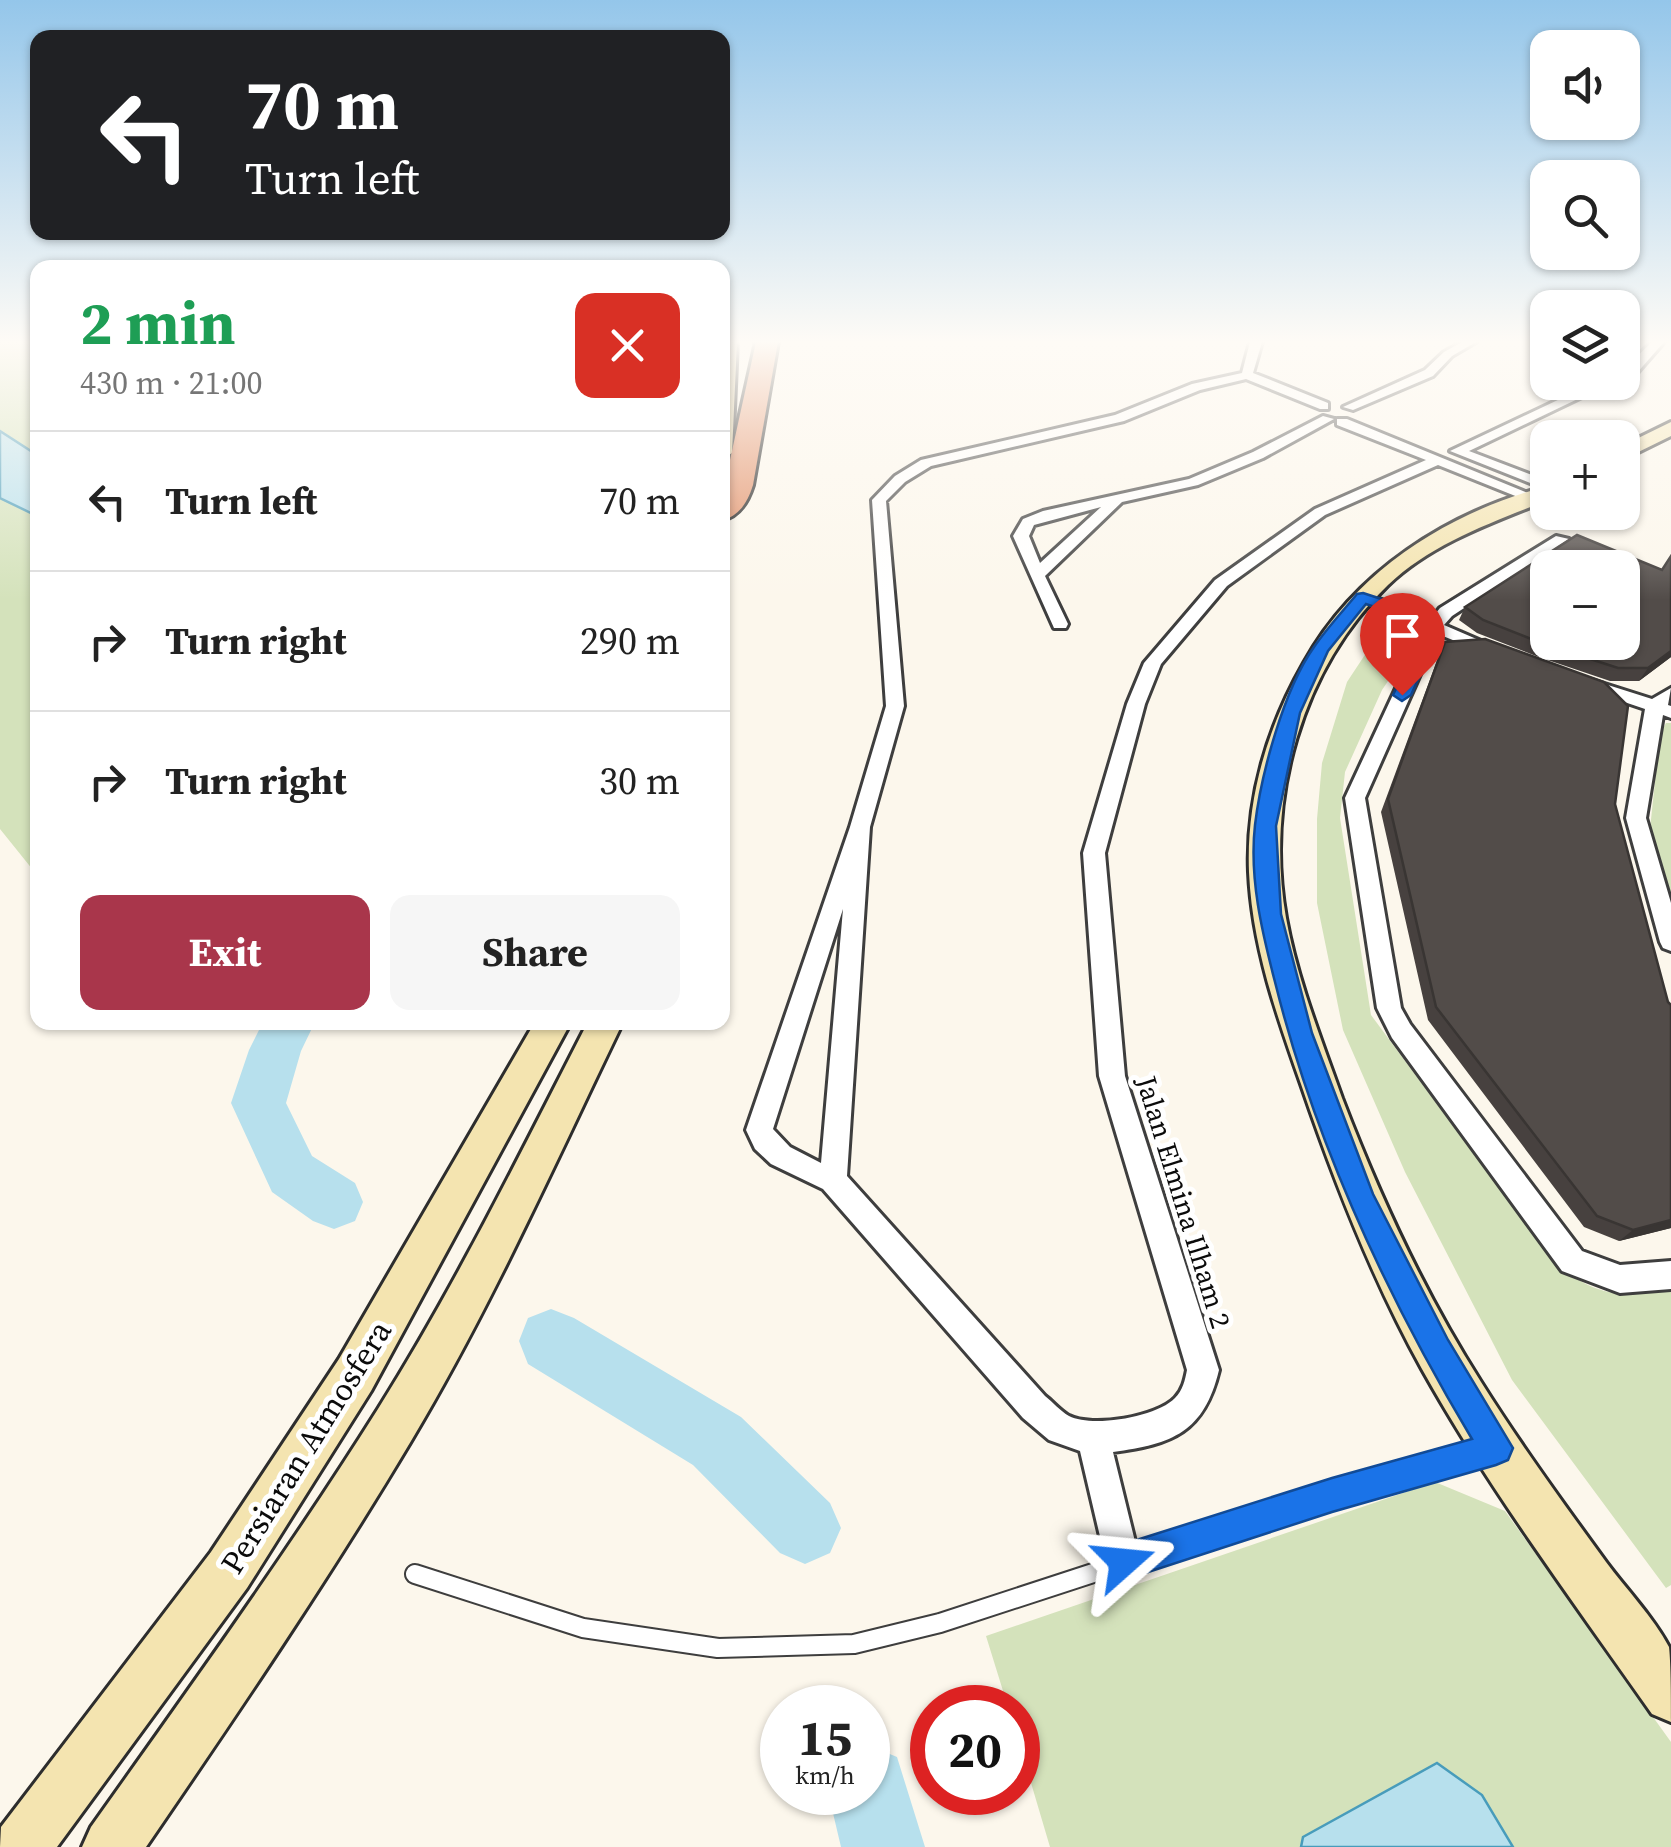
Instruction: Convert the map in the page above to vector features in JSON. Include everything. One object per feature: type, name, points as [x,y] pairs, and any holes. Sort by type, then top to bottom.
[{"type":"highway","points":[[730,504],[740,485],[751,428]]},
{"type":"street","points":[[1076,428],[926,464],[900,479],[879,500],[895,706],[860,827],[797,1008],[760,1130],[765,1144],[780,1157],[832,1180],[1034,1407],[1062,1431],[1092,1438],[1124,1562]]},
{"type":"street","points":[[1060,624],[1050,610],[1039,573],[1021,536],[1028,522],[1043,515],[1194,482],[1309,428]]},
{"type":"street","points":[[1368,428],[1530,487]]},
{"type":"street","points":[[1391,428],[1447,455],[1506,428]]},
{"type":"street","points":[[1640,444],[1671,428]]},
{"type":"street","name":"Jalan Elmina Ilham 2","points":[[1092,1438],[1124,1436],[1182,1414],[1198,1392],[1202,1370],[1112,1076],[1094,853],[1136,704],[1153,663],[1221,584],[1320,512],[1447,455]]},
{"type":"street","points":[[1039,573],[1119,498]]},
{"type":"street","points":[[1530,498],[1408,559],[1360,602],[1320,650],[1290,713],[1265,826],[1269,914],[1300,1033],[1361,1198],[1437,1351],[1496,1448],[1671,1696]]},
{"type":"street","points":[[1561,539],[1446,612],[1433,627],[1355,798],[1389,1008],[1401,1031],[1572,1262],[1629,1282],[1671,1275]]},
{"type":"street","points":[[1360,602],[1513,658]]},
{"type":"street","points":[[1565,676],[1666,704],[1636,818],[1671,942]]},
{"type":"street","points":[[832,1180],[860,827]]},
{"type":"street","name":"Persiaran Atmosfera","points":[[21,1847],[229,1570],[374,1342],[550,1030]]},
{"type":"street","name":"Persiaran Atmosfera","points":[[111,1847],[252,1646],[396,1423],[496,1242],[602,1030]]},
{"type":"lane","points":[[415,1574],[584,1628],[718,1648],[854,1644],[940,1622],[1332,1495],[1496,1448]]},
{"type":"green space","points":[[0,428],[30,428],[30,866],[0,829]]},
{"type":"green space","points":[[1390,628],[1411,635],[1413,644],[1382,690],[1345,772],[1340,818],[1371,1015],[1556,1265],[1597,1289],[1610,1292],[1671,1288],[1671,1585],[1666,1588],[1512,1380],[1405,1172],[1343,1030],[1317,903],[1322,763],[1347,682],[1378,635]]},
{"type":"green space","points":[[1666,723],[1671,723],[1671,896],[1650,829],[1660,734]]},
{"type":"green space","points":[[1435,1482],[1505,1511],[1671,1742],[1671,1847],[1050,1847],[1040,1813],[1040,1685],[1001,1685],[986,1636]]},
{"type":"water","points":[[0,431],[30,450],[30,513],[0,498]]},
{"type":"water","points":[[1437,1763],[1482,1795],[1513,1847],[1301,1847],[1303,1837]]},
{"type":"building","points":[[1577,535],[1613,550],[1554,550]]},
{"type":"building","points":[[1671,556],[1671,651],[1648,668],[1618,668],[1593,660],[1640,660],[1640,561],[1662,570]]},
{"type":"building","points":[[1530,565],[1530,638],[1483,620],[1465,607]]},
{"type":"building","points":[[1485,639],[1530,655],[1530,660],[1543,660],[1604,682],[1628,706],[1615,804],[1671,1005],[1671,1220],[1633,1230],[1597,1216],[1436,1007],[1388,799],[1445,642]]},
{"type":"waterway","points":[[286,1030],[258,1103],[292,1174],[334,1202]]},
{"type":"waterway","points":[[551,1341],[717,1441],[805,1528]]},
{"type":"waterway","points":[[875,1815],[883,1847]]},
{"type":"route","points":[[1124,1562],[1332,1495],[1496,1448],[1437,1351],[1361,1198],[1300,1033],[1269,914],[1265,826],[1290,713],[1320,650],[1363,598],[1415,615],[1433,627],[1402,695]]}]
